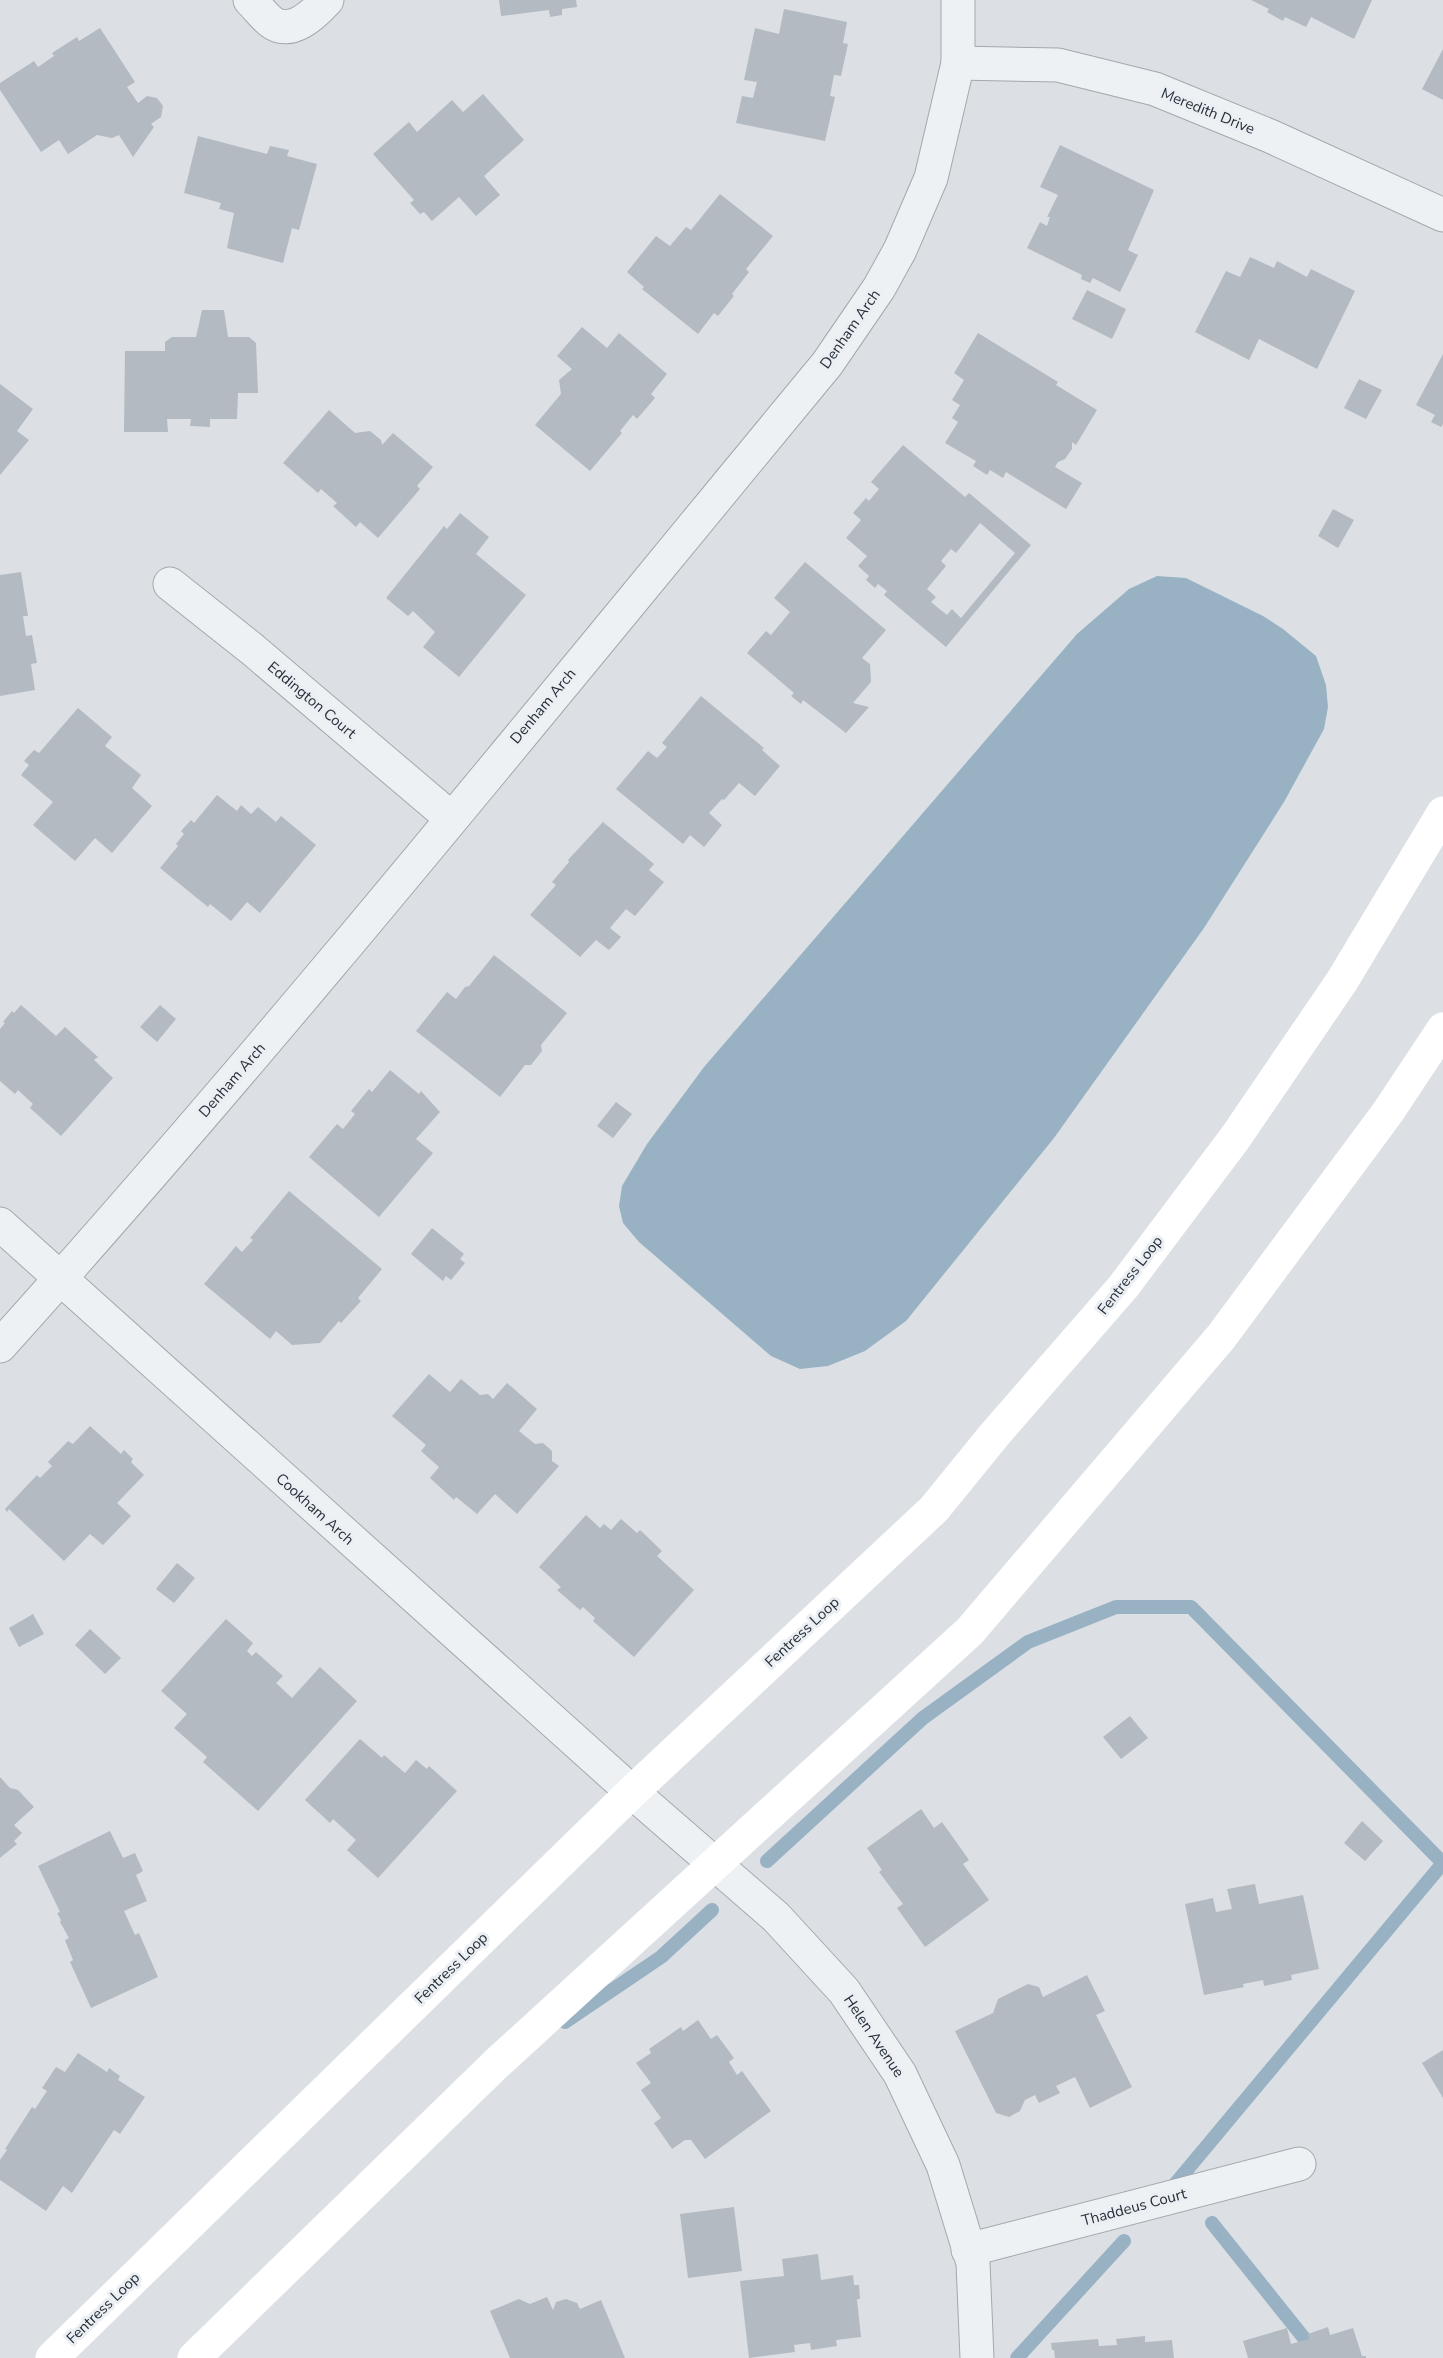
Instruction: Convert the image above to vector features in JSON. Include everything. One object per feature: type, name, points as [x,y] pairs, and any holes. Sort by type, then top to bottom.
[{"type":"street","points":[[250,0],[272,24],[286,27],[304,22],[327,0]]},
{"type":"street","name":"Denham Arch","points":[[0,1346],[60,1280],[358,933],[827,364],[879,288],[900,250],[931,178],[958,63],[958,0]]},
{"type":"street","name":"Meredith Drive","points":[[958,63],[1058,65],[1155,89],[1270,136],[1443,216]]},
{"type":"street","name":"Eddington Court","points":[[170,584],[252,649],[451,818]]},
{"type":"street","name":"Fentress Loop","points":[[52,2358],[632,1792],[934,1509],[995,1434],[1123,1287],[1235,1138],[1342,981],[1443,813]]},
{"type":"street","points":[[194,2358],[496,2064],[970,1631],[1221,1337],[1388,1112],[1443,1029]]},
{"type":"street","name":"Cookham Arch","points":[[0,1224],[632,1792]]},
{"type":"street","name":"Helen Avenue","points":[[632,1792],[776,1917],[844,1991],[900,2073],[943,2165],[973,2263],[977,2358]]},
{"type":"street","name":"Thaddeus Court","points":[[968,2250],[1299,2164]]},
{"type":"water","points":[[1157,576],[1186,578],[1263,616],[1316,656],[1326,685],[1328,707],[1324,729],[1284,802],[1204,928],[1054,1138],[906,1321],[865,1351],[828,1366],[800,1369],[771,1356],[639,1242],[623,1223],[619,1206],[622,1186],[647,1144],[704,1067],[1077,634],[1129,589]]},
{"type":"building","points":[[499,0],[576,0],[577,7],[562,9],[562,15],[550,17],[549,10],[501,16]]},
{"type":"building","points":[[1251,0],[1372,0],[1354,39],[1311,17],[1306,27],[1285,17],[1283,21],[1267,12],[1269,9]]},
{"type":"building","points":[[784,9],[847,22],[843,43],[848,44],[841,76],[834,75],[830,96],[835,97],[825,141],[736,123],[742,96],[753,98],[757,82],[744,80],[755,28],[779,34]]},
{"type":"building","points":[[100,28],[135,82],[127,87],[138,103],[147,96],[157,98],[163,106],[161,117],[151,124],[154,127],[133,157],[119,135],[112,138],[97,135],[68,154],[59,140],[41,152],[0,90],[0,83],[34,61],[38,67],[54,56],[52,53],[77,37],[79,41]]},
{"type":"building","points":[[1443,49],[1443,100],[1422,89]]},
{"type":"building","points":[[483,94],[524,140],[484,176],[500,195],[476,216],[459,197],[432,221],[424,212],[420,214],[410,203],[414,200],[373,154],[409,122],[417,132],[452,100],[463,112]]},
{"type":"building","points":[[198,136],[267,154],[270,146],[289,150],[287,156],[317,164],[299,230],[292,228],[283,263],[227,248],[234,213],[219,209],[221,203],[184,193]]},
{"type":"building","points":[[1060,145],[1154,190],[1128,250],[1138,255],[1120,292],[1093,278],[1090,283],[1081,279],[1082,275],[1027,248],[1040,222],[1047,226],[1050,217],[1047,217],[1058,195],[1040,187]]},
{"type":"building","points":[[720,194],[773,236],[746,269],[749,272],[732,294],[734,296],[718,316],[714,313],[698,334],[642,289],[644,287],[627,272],[656,236],[670,246],[686,227],[691,230]]},
{"type":"building","points":[[1250,257],[1274,268],[1277,261],[1307,277],[1311,269],[1355,291],[1317,369],[1259,339],[1249,360],[1195,332],[1226,271],[1240,277]]},
{"type":"building","points":[[1087,290],[1126,309],[1112,339],[1072,319]]},
{"type":"building","points":[[202,310],[224,310],[228,337],[249,337],[256,343],[258,393],[238,393],[237,419],[210,419],[210,427],[190,426],[191,419],[167,419],[168,432],[124,432],[125,351],[165,351],[165,342],[172,337],[196,337]]},
{"type":"building","points":[[582,327],[607,348],[619,333],[667,374],[651,394],[655,398],[637,419],[633,415],[620,431],[622,433],[590,471],[535,425],[561,394],[559,380],[572,369],[557,356]]},
{"type":"building","points":[[978,333],[1058,382],[1056,385],[1097,410],[1076,445],[1072,442],[1072,449],[1055,467],[1082,483],[1066,509],[1006,472],[1003,478],[990,470],[987,475],[973,466],[976,461],[945,443],[958,422],[952,418],[960,405],[952,400],[964,380],[954,373]]},
{"type":"building","points":[[1443,354],[1443,424],[1441,427],[1431,422],[1435,415],[1416,405]]},
{"type":"building","points":[[1359,379],[1382,390],[1366,419],[1344,408]]},
{"type":"building","points":[[0,384],[33,409],[17,431],[29,440],[0,475]]},
{"type":"building","points":[[329,410],[355,433],[370,431],[381,440],[382,445],[393,433],[433,467],[417,486],[420,489],[378,538],[360,522],[356,527],[333,506],[337,503],[321,489],[318,493],[283,463]]},
{"type":"building","points":[[903,445],[965,497],[969,493],[1031,545],[946,647],[884,595],[887,591],[878,584],[875,588],[866,580],[869,576],[858,566],[867,556],[846,538],[861,520],[853,513],[866,498],[869,501],[879,489],[871,482]],"holes":[[[980,523],[1015,553],[961,618],[952,609],[947,615],[931,602],[936,597],[927,589],[946,566],[941,561],[951,549],[956,553]]]},
{"type":"building","points":[[1333,509],[1354,520],[1338,548],[1318,536]]},
{"type":"building","points":[[460,513],[489,537],[476,554],[526,595],[459,677],[423,647],[435,632],[413,611],[408,616],[386,598],[444,526],[447,529]]},
{"type":"building","points":[[805,562],[886,630],[862,658],[870,664],[871,682],[853,703],[869,707],[846,733],[803,700],[801,704],[791,696],[794,693],[747,653],[766,631],[771,635],[790,612],[774,598]]},
{"type":"building","points":[[21,572],[28,616],[23,616],[26,636],[32,635],[37,663],[31,664],[35,690],[0,696],[0,575]]},
{"type":"building","points":[[701,696],[764,748],[762,750],[780,766],[755,796],[739,783],[724,800],[722,799],[709,813],[722,825],[704,847],[690,835],[683,844],[616,789],[648,751],[657,758],[667,747],[662,743]]},
{"type":"building","points":[[78,708],[112,737],[105,746],[141,775],[132,788],[152,806],[112,853],[95,838],[75,861],[33,825],[53,802],[21,775],[29,765],[24,761],[34,750],[39,753]]},
{"type":"building","points":[[217,795],[237,811],[241,805],[251,814],[258,807],[276,822],[281,816],[316,845],[260,913],[247,902],[231,921],[210,904],[208,907],[160,868],[178,846],[176,844],[184,834],[181,831],[191,820],[194,823]]},
{"type":"building","points":[[603,822],[654,864],[649,870],[664,882],[635,916],[626,909],[610,928],[621,937],[609,950],[596,940],[580,957],[530,915],[556,885],[552,882],[569,862],[568,860]]},
{"type":"building","points":[[494,955],[567,1013],[541,1045],[542,1051],[531,1065],[525,1065],[500,1097],[416,1031],[447,992],[456,999]]},
{"type":"building","points":[[21,1005],[56,1036],[65,1027],[98,1057],[94,1060],[113,1078],[61,1136],[30,1108],[33,1104],[18,1090],[15,1094],[0,1081],[0,1029],[12,1011],[14,1013]]},
{"type":"building","points":[[160,1005],[176,1019],[157,1042],[140,1027]]},
{"type":"building","points":[[390,1070],[419,1094],[421,1091],[440,1112],[416,1139],[433,1153],[379,1217],[309,1157],[337,1124],[343,1129],[355,1114],[351,1111],[369,1089],[372,1092]]},
{"type":"building","points":[[616,1102],[632,1114],[613,1138],[597,1126]]},
{"type":"building","points":[[289,1191],[382,1269],[358,1298],[361,1301],[320,1343],[292,1345],[276,1331],[270,1339],[204,1284],[236,1246],[242,1252],[253,1240],[250,1238]]},
{"type":"building","points":[[432,1228],[464,1254],[460,1259],[465,1263],[451,1280],[446,1276],[443,1281],[411,1254]]},
{"type":"building","points":[[429,1374],[450,1392],[461,1379],[480,1395],[488,1394],[493,1399],[507,1383],[537,1409],[519,1431],[535,1444],[543,1443],[552,1451],[552,1461],[559,1466],[517,1514],[495,1494],[477,1514],[456,1497],[454,1500],[430,1478],[439,1467],[421,1451],[426,1445],[392,1416]]},
{"type":"building","points":[[90,1426],[121,1454],[124,1450],[133,1459],[131,1462],[144,1475],[117,1503],[131,1516],[103,1545],[90,1534],[64,1561],[9,1509],[7,1512],[5,1509],[37,1475],[40,1478],[52,1466],[48,1462],[68,1441],[73,1444]]},
{"type":"building","points":[[586,1515],[600,1528],[604,1524],[611,1530],[621,1519],[637,1533],[640,1530],[662,1551],[657,1556],[694,1590],[634,1657],[593,1621],[595,1618],[583,1607],[580,1610],[557,1590],[561,1587],[539,1567]]},
{"type":"building","points":[[177,1563],[195,1578],[174,1603],[156,1589]]},
{"type":"building","points":[[33,1614],[44,1634],[19,1647],[9,1628]]},
{"type":"building","points":[[226,1619],[253,1643],[247,1651],[252,1656],[256,1652],[283,1676],[276,1683],[292,1698],[320,1667],[357,1701],[258,1811],[203,1762],[207,1757],[174,1728],[187,1714],[161,1691]]},
{"type":"building","points":[[90,1629],[121,1658],[105,1674],[75,1645]]},
{"type":"building","points":[[1130,1716],[1148,1738],[1121,1759],[1103,1737]]},
{"type":"building","points":[[360,1739],[382,1758],[384,1755],[405,1773],[416,1760],[427,1769],[429,1766],[457,1791],[378,1878],[347,1850],[356,1840],[333,1819],[330,1823],[305,1800]]},
{"type":"building","points":[[0,1777],[10,1788],[18,1790],[34,1807],[14,1825],[22,1833],[14,1841],[17,1844],[0,1858]]},
{"type":"building","points":[[921,1809],[934,1828],[942,1822],[969,1860],[963,1864],[989,1900],[925,1947],[897,1908],[903,1904],[879,1872],[882,1870],[867,1848]]},
{"type":"building","points":[[1362,1821],[1383,1841],[1365,1861],[1344,1843]]},
{"type":"building","points":[[110,1831],[123,1858],[135,1853],[143,1871],[136,1875],[147,1901],[124,1911],[135,1935],[139,1933],[158,1977],[91,2008],[70,1962],[73,1960],[65,1940],[69,1938],[60,1922],[57,1913],[60,1912],[38,1866]]},
{"type":"building","points":[[1255,1884],[1259,1904],[1303,1895],[1319,1969],[1291,1975],[1292,1980],[1264,1986],[1263,1980],[1243,1984],[1244,1987],[1204,1995],[1185,1904],[1213,1898],[1216,1912],[1232,1909],[1227,1889]]},
{"type":"building","points":[[1087,1975],[1105,2011],[1096,2015],[1132,2087],[1090,2108],[1075,2077],[1056,2086],[1060,2093],[1039,2103],[1035,2095],[1025,2100],[1020,2111],[1009,2117],[996,2113],[955,2031],[993,2013],[998,1999],[1028,1984],[1039,1987],[1043,1997]]},
{"type":"building","points":[[698,2020],[711,2039],[717,2035],[734,2058],[729,2062],[737,2075],[742,2071],[771,2111],[705,2159],[691,2140],[685,2140],[672,2149],[654,2123],[661,2118],[641,2090],[651,2083],[636,2063],[651,2053],[649,2049],[681,2027],[683,2031]]},
{"type":"building","points":[[1443,2050],[1443,2098],[1422,2063]]},
{"type":"building","points":[[78,2053],[107,2072],[109,2068],[120,2076],[118,2080],[145,2097],[120,2134],[114,2130],[72,2193],[63,2186],[46,2211],[0,2180],[0,2160],[32,2107],[35,2109],[47,2091],[42,2088],[56,2067],[65,2072]]},
{"type":"building","points":[[734,2207],[742,2271],[688,2278],[680,2214]]},
{"type":"building","points":[[818,2254],[821,2280],[853,2275],[854,2285],[859,2285],[860,2299],[857,2299],[861,2337],[836,2340],[837,2346],[811,2350],[810,2343],[794,2345],[795,2352],[749,2358],[740,2281],[784,2276],[782,2259]]},
{"type":"building","points":[[547,2297],[553,2310],[556,2302],[566,2299],[577,2303],[580,2309],[601,2300],[625,2358],[510,2358],[490,2311],[519,2299],[530,2304]]},
{"type":"building","points":[[1328,2327],[1330,2335],[1353,2328],[1362,2356],[1366,2358],[1248,2358],[1243,2341],[1287,2328],[1291,2344],[1309,2339],[1308,2334]]},
{"type":"building","points":[[1145,2336],[1145,2342],[1172,2340],[1174,2358],[1055,2358],[1051,2343],[1098,2339],[1099,2346],[1117,2345],[1116,2339]]},
{"type":"waterway","points":[[767,1861],[923,1718],[1028,1642],[1116,1607],[1191,1607],[1443,1863]]},
{"type":"waterway","points":[[1176,2183],[1443,1863]]},
{"type":"waterway","points":[[565,2022],[661,1957],[712,1910]]},
{"type":"waterway","points":[[1212,2223],[1320,2358]]},
{"type":"waterway","points":[[1017,2358],[1124,2241]]}]
